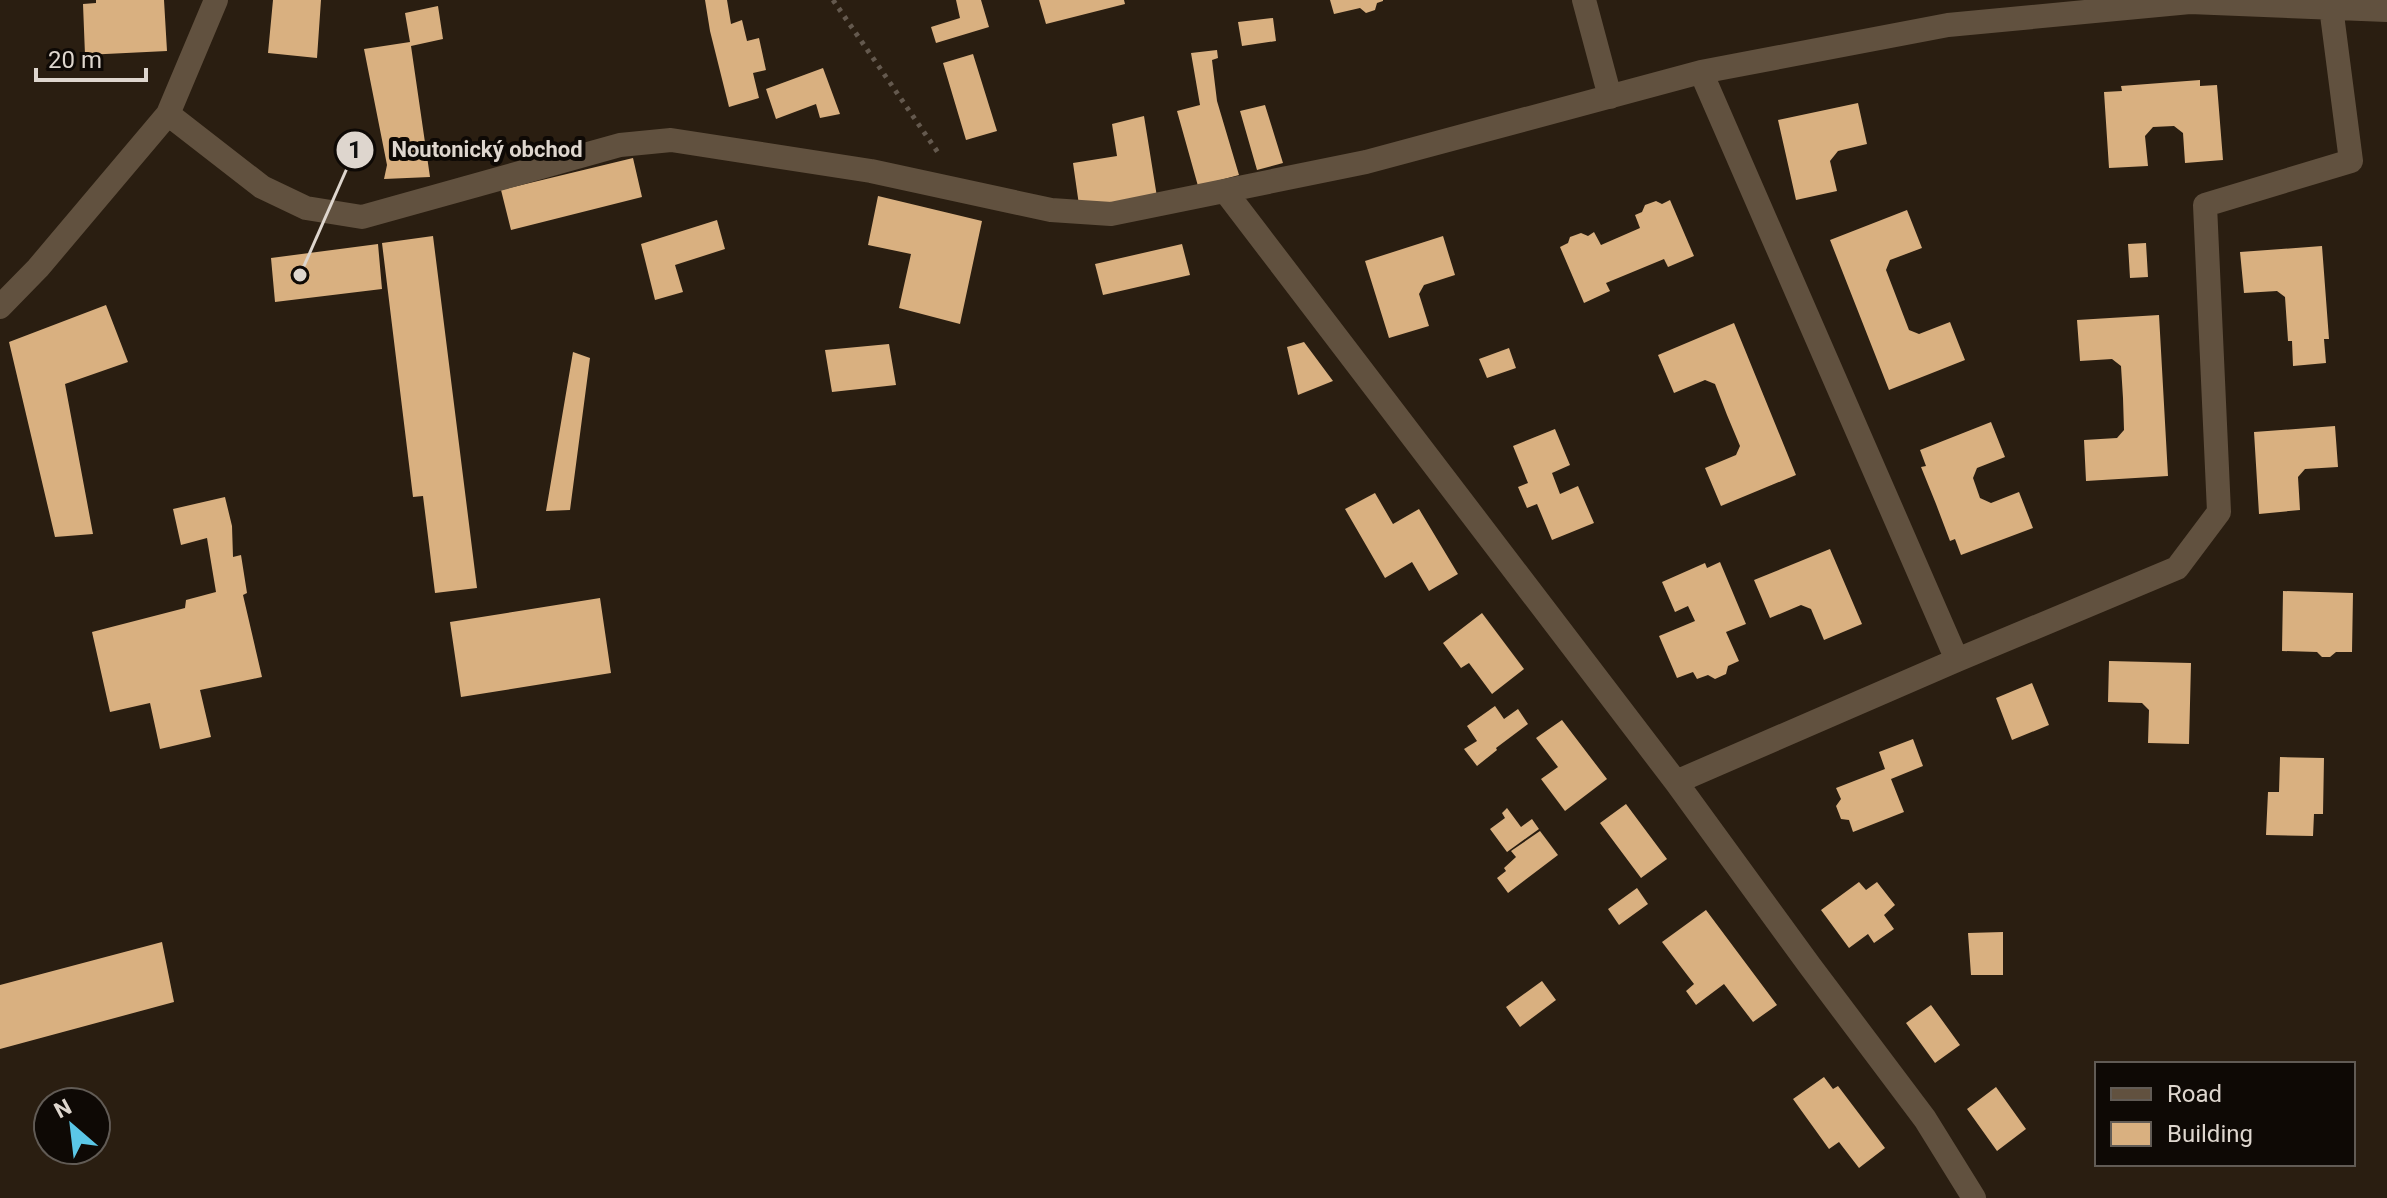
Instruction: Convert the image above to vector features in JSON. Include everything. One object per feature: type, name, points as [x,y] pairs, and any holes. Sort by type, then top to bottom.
[{"type":"street","points":[[0,307],[38,268],[168,114],[216,0]]},
{"type":"street","points":[[1584,0],[1610,97]]},
{"type":"street","points":[[168,114],[262,187],[306,208],[362,217],[620,145],[671,140],[871,171],[1051,210],[1111,214],[1366,162],[1701,72],[1963,23],[2190,2],[2387,10]]},
{"type":"street","points":[[1676,782],[2177,568],[2219,512],[2205,205],[2351,161],[2331,7]]},
{"type":"street","points":[[1701,72],[1957,660]]},
{"type":"street","points":[[1225,191],[1676,782],[1925,1119],[1974,1198]]},
{"type":"path","points":[[833,0],[964,191]]},
{"type":"building","points":[[96,0],[164,0],[167,51],[85,55],[83,4],[96,3]]},
{"type":"building","points":[[273,0],[321,0],[317,58],[268,53]]},
{"type":"building","points":[[705,0],[727,0],[731,24],[742,20],[747,41],[759,38],[766,70],[753,73],[759,98],[729,107]]},
{"type":"building","points":[[956,0],[981,0],[989,27],[936,43],[931,27],[960,18]]},
{"type":"building","points":[[1039,0],[1124,0],[1125,4],[1046,24]]},
{"type":"building","points":[[1330,0],[1383,1],[1377,3],[1375,10],[1366,13],[1360,8],[1334,14]]},
{"type":"building","points":[[438,6],[443,39],[411,46],[430,177],[384,179],[387,165],[364,49],[410,42],[405,13]]},
{"type":"building","points":[[1273,18],[1276,41],[1242,46],[1238,22]]},
{"type":"building","points":[[1217,50],[1218,58],[1212,60],[1217,101],[1239,175],[1198,186],[1177,111],[1200,105],[1191,53]]},
{"type":"building","points":[[973,54],[997,131],[966,140],[943,63]]},
{"type":"building","points":[[823,68],[840,114],[820,118],[816,104],[776,119],[766,89]]},
{"type":"building","points":[[2200,80],[2200,86],[2217,85],[2223,160],[2185,163],[2183,133],[2174,126],[2153,127],[2145,136],[2148,166],[2109,168],[2104,92],[2122,91],[2121,86]]},
{"type":"building","points":[[1858,103],[1867,144],[1838,151],[1830,161],[1837,191],[1796,200],[1778,120]]},
{"type":"building","points":[[1265,105],[1283,163],[1257,170],[1240,111]]},
{"type":"building","points":[[1144,116],[1157,197],[1089,209],[1079,205],[1073,163],[1117,156],[1112,124]]},
{"type":"building","points":[[633,158],[642,197],[511,230],[501,190]]},
{"type":"building","points":[[878,196],[982,221],[960,324],[899,308],[911,254],[868,245]]},
{"type":"building","points":[[1670,200],[1694,256],[1668,267],[1664,259],[1606,283],[1610,291],[1584,303],[1560,247],[1568,243],[1570,237],[1581,233],[1588,236],[1594,232],[1601,245],[1640,228],[1635,215],[1642,212],[1645,205]]},
{"type":"building","points":[[1907,210],[1922,248],[1890,260],[1886,270],[1909,330],[1919,334],[1950,322],[1965,360],[1889,390],[1830,240]]},
{"type":"building","points":[[717,220],[725,249],[675,265],[683,292],[655,300],[641,244]]},
{"type":"building","points":[[433,236],[477,588],[435,593],[423,496],[413,497],[382,243]]},
{"type":"building","points":[[1443,236],[1455,275],[1424,285],[1419,294],[1429,326],[1389,338],[1365,261]]},
{"type":"building","points":[[2146,243],[2148,277],[2130,278],[2128,244]]},
{"type":"building","points":[[378,244],[382,289],[275,302],[271,258]]},
{"type":"building","points":[[1182,244],[1190,275],[1103,295],[1095,264]]},
{"type":"building","points":[[2322,246],[2329,339],[2324,339],[2326,363],[2293,366],[2285,297],[2277,291],[2244,293],[2240,252]]},
{"type":"building","points":[[106,305],[128,362],[65,384],[93,534],[55,537],[9,342]]},
{"type":"building","points":[[2159,315],[2168,476],[2086,481],[2084,440],[2117,438],[2124,430],[2123,398],[2121,366],[2112,359],[2080,361],[2077,320]]},
{"type":"building","points":[[1734,323],[1796,475],[1721,506],[1705,468],[1736,455],[1740,446],[1715,384],[1705,380],[1674,393],[1658,355]]},
{"type":"building","points":[[1304,342],[1333,381],[1298,395],[1287,347]]},
{"type":"building","points":[[889,344],[896,385],[832,392],[825,350]]},
{"type":"building","points":[[1509,348],[1516,368],[1487,378],[1479,359]]},
{"type":"building","points":[[573,352],[590,358],[570,510],[546,511]]},
{"type":"building","points":[[1991,422],[2005,457],[1977,468],[1973,478],[1980,498],[1991,503],[2019,492],[2033,528],[1961,555],[1955,539],[1950,541],[1921,467],[1926,466],[1920,450]]},
{"type":"building","points":[[2335,426],[2338,467],[2305,469],[2298,477],[2300,510],[2259,514],[2254,432]]},
{"type":"building","points":[[1555,429],[1570,465],[1552,473],[1560,494],[1578,486],[1594,523],[1552,540],[1537,504],[1527,508],[1518,487],[1528,483],[1513,446]]},
{"type":"building","points":[[1375,493],[1393,524],[1419,509],[1458,574],[1429,591],[1412,562],[1385,578],[1345,509]]},
{"type":"building","points":[[225,497],[232,526],[233,557],[241,555],[247,593],[243,595],[262,677],[200,690],[211,737],[160,749],[150,703],[110,712],[92,632],[185,608],[186,600],[216,592],[207,538],[181,545],[173,509]]},
{"type":"building","points":[[1830,549],[1862,624],[1824,640],[1811,609],[1801,605],[1770,618],[1754,580]]},
{"type":"building","points":[[1720,562],[1746,624],[1726,632],[1739,661],[1728,666],[1726,674],[1715,679],[1708,675],[1697,679],[1693,672],[1677,678],[1659,636],[1695,621],[1688,606],[1675,612],[1662,582],[1705,563],[1707,568]]},
{"type":"building","points":[[2283,591],[2353,593],[2352,652],[2336,652],[2330,657],[2322,657],[2317,652],[2282,651]]},
{"type":"building","points":[[600,598],[611,673],[461,697],[450,622]]},
{"type":"building","points":[[1482,613],[1524,669],[1492,694],[1469,663],[1461,668],[1443,643]]},
{"type":"building","points":[[2109,661],[2191,663],[2189,744],[2148,743],[2149,710],[2142,703],[2108,702]]},
{"type":"building","points":[[2032,683],[2049,725],[2012,740],[1996,698]]},
{"type":"building","points":[[1495,706],[1504,719],[1518,709],[1528,724],[1477,766],[1464,749],[1477,741],[1467,726]]},
{"type":"building","points":[[1562,720],[1607,779],[1565,811],[1541,779],[1558,767],[1536,738]]},
{"type":"building","points":[[1913,739],[1923,766],[1891,779],[1904,812],[1853,832],[1849,820],[1841,819],[1836,806],[1841,799],[1836,788],[1885,769],[1879,752]]},
{"type":"building","points":[[2280,757],[2324,758],[2323,814],[2314,814],[2313,836],[2266,835],[2268,792],[2279,792]]},
{"type":"building","points":[[1626,804],[1667,859],[1641,878],[1600,823]]},
{"type":"building","points":[[1507,808],[1521,827],[1532,819],[1539,829],[1507,852],[1490,829],[1505,818],[1502,813]]},
{"type":"building","points":[[1540,831],[1558,855],[1508,893],[1497,878],[1516,857],[1511,851]]},
{"type":"building","points":[[1859,882],[1866,890],[1877,882],[1895,905],[1884,915],[1894,929],[1874,943],[1868,934],[1849,948],[1821,910]]},
{"type":"building","points":[[1637,888],[1648,904],[1619,925],[1608,909]]},
{"type":"building","points":[[1706,910],[1777,1005],[1753,1022],[1724,984],[1696,1005],[1686,991],[1694,984],[1662,942]]},
{"type":"building","points":[[2003,932],[2003,975],[1971,975],[1968,933]]},
{"type":"building","points":[[162,942],[174,1002],[0,1049],[0,985]]},
{"type":"building","points":[[1542,981],[1556,1000],[1520,1027],[1506,1007]]},
{"type":"building","points":[[1931,1005],[1960,1045],[1935,1063],[1906,1023]]},
{"type":"building","points":[[1824,1077],[1833,1089],[1838,1086],[1885,1148],[1859,1168],[1839,1142],[1829,1149],[1793,1099]]},
{"type":"building","points":[[1996,1087],[2026,1129],[1997,1151],[1967,1109]]},
{"type":"place","name":"Noutonický obchod","points":[[300,275]]}]
